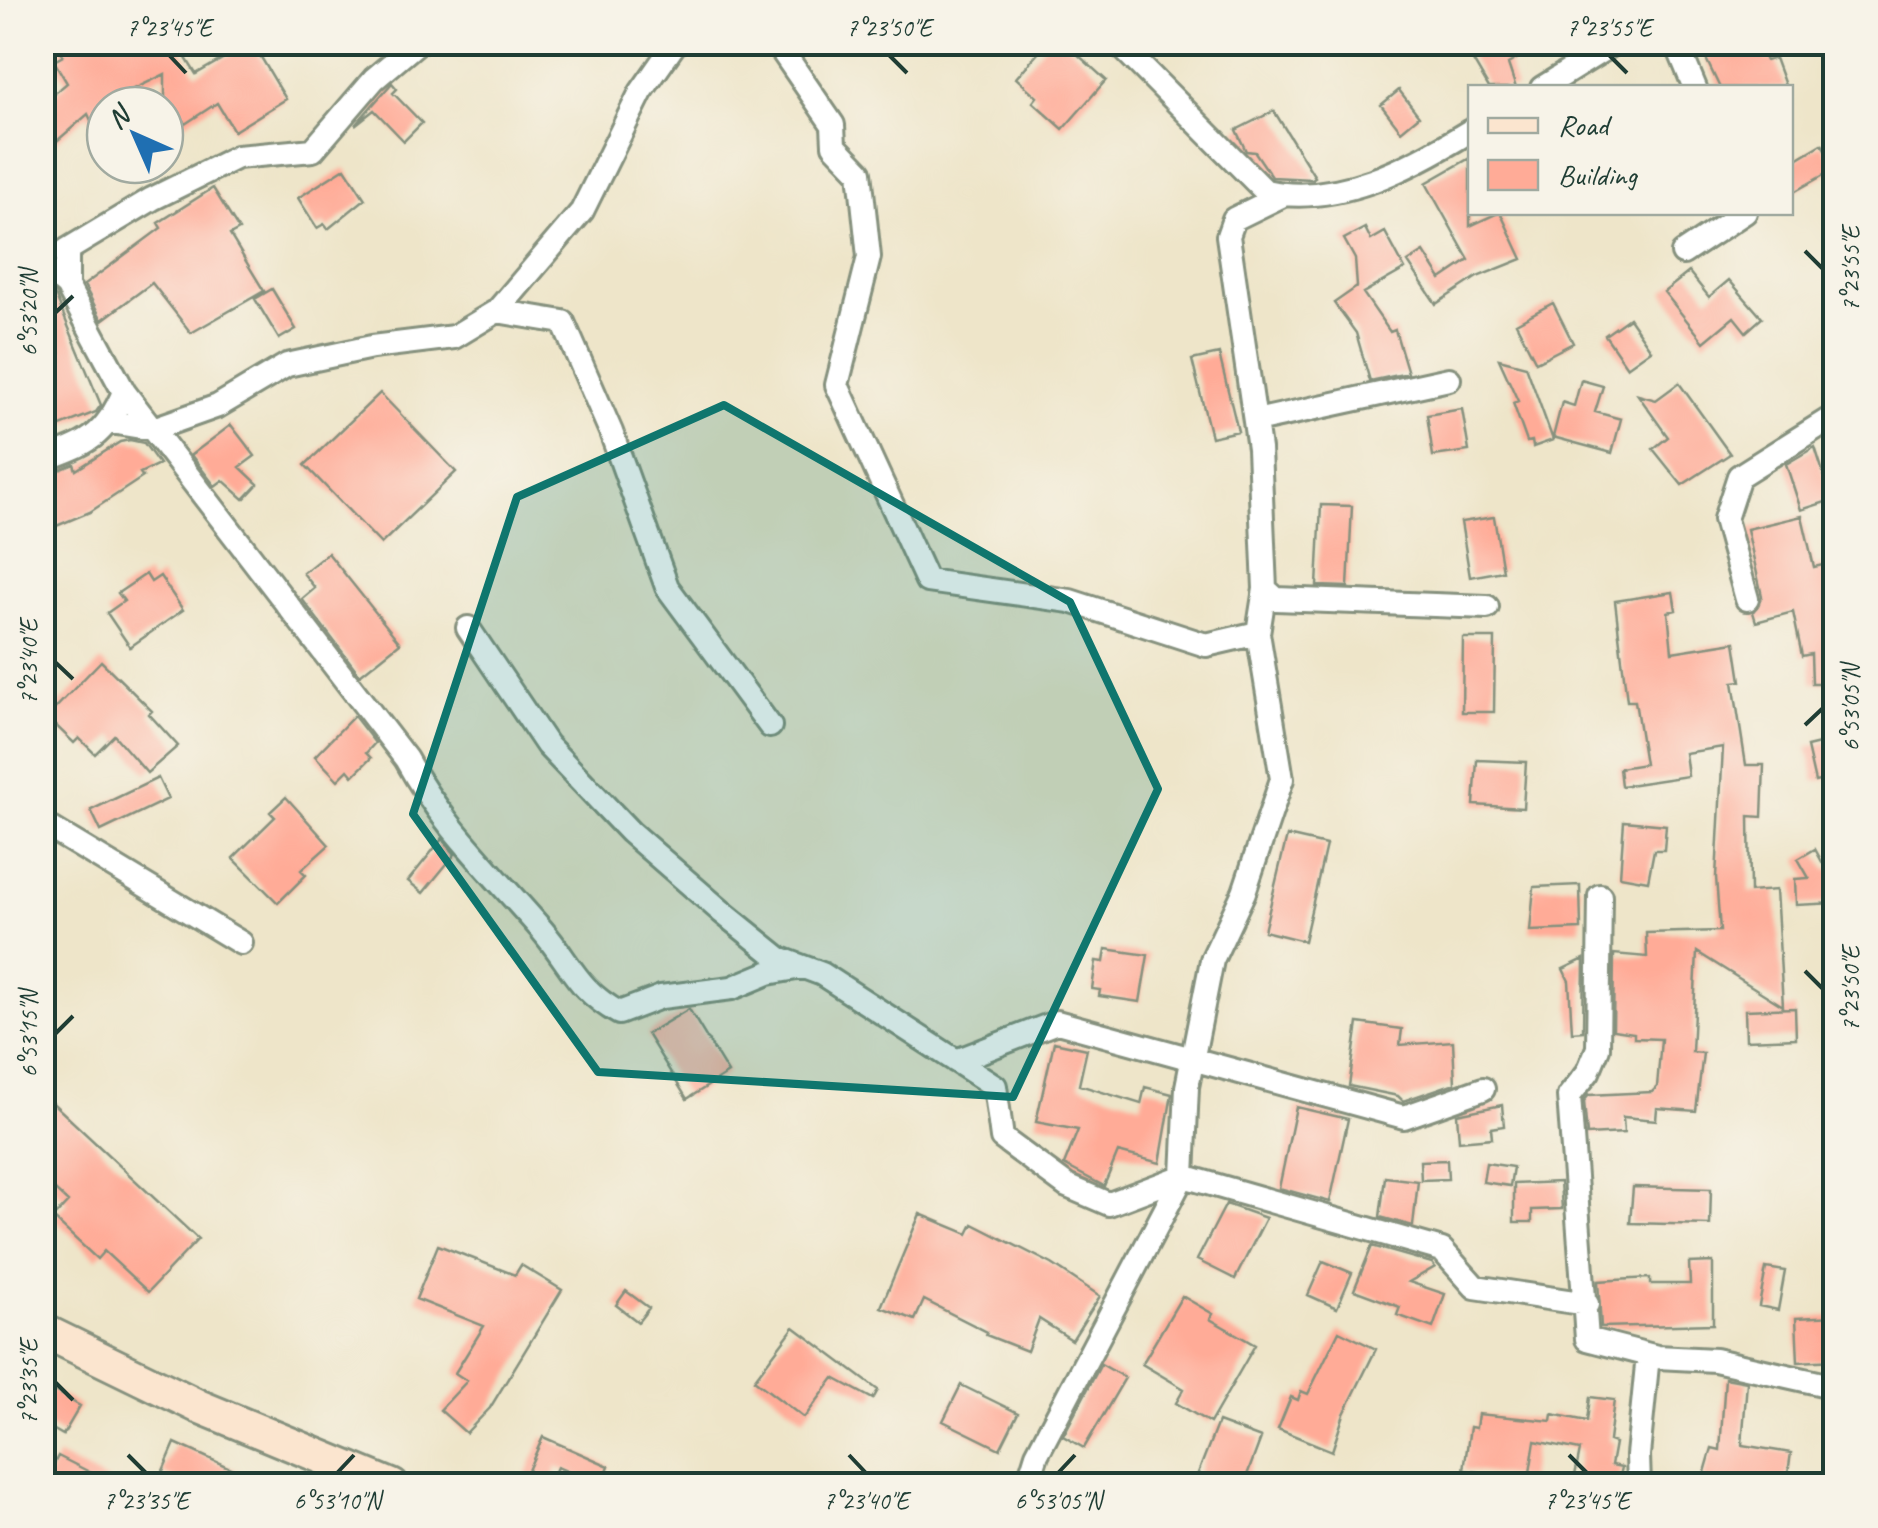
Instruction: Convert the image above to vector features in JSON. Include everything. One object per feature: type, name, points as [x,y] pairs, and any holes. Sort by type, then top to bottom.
[{"type":"street","points":[[67,286],[67,250],[152,199],[237,157],[313,150],[374,79],[418,42]]},
{"type":"street","points":[[111,422],[152,429],[218,406],[287,365],[372,346],[454,337],[497,311],[582,211],[641,92],[676,42]]},
{"type":"street","points":[[776,42],[833,125],[834,145],[860,172],[870,257],[837,385],[927,581],[1070,601],[1206,644],[1258,634]]},
{"type":"street","points":[[1116,42],[1265,191],[1298,198],[1388,176],[1468,132]]},
{"type":"street","points":[[1547,85],[1616,42]]},
{"type":"street","points":[[1676,42],[1693,85]]},
{"type":"street","points":[[1028,1486],[1037,1454],[1182,1176],[1191,1061],[1212,960],[1244,892],[1282,779],[1258,634],[1266,589],[1256,420],[1228,236],[1234,219],[1283,195]]},
{"type":"street","points":[[1683,253],[1740,215]]},
{"type":"street","points":[[42,266],[67,286],[124,392],[406,759],[433,809],[548,936],[588,996],[619,1013],[661,997],[732,988],[768,973],[802,967]]},
{"type":"street","points":[[497,311],[564,322],[612,432],[667,587],[770,726]]},
{"type":"street","points":[[1256,420],[1450,378]]},
{"type":"street","points":[[42,460],[84,444],[111,422],[124,392]]},
{"type":"street","points":[[1746,600],[1725,519],[1739,476],[1836,415]]},
{"type":"street","points":[[1266,589],[1276,599],[1487,606]]},
{"type":"street","points":[[468,628],[547,745],[630,832],[779,958],[822,974],[995,1086],[1002,1138],[1067,1186],[1110,1204],[1182,1176],[1442,1250],[1475,1287],[1587,1304]]},
{"type":"street","points":[[42,822],[241,944]]},
{"type":"street","points":[[1600,896],[1598,1048],[1588,1072],[1569,1096],[1587,1339],[1648,1356],[1716,1360],[1836,1387]]},
{"type":"street","points":[[956,1060],[1058,1022],[1404,1117],[1483,1089]]},
{"type":"street","points":[[42,1330],[198,1406],[392,1486]]},
{"type":"street","points":[[1640,1486],[1638,1455],[1648,1356]]},
{"type":"highlighted area","points":[[724,405],[1070,602],[1158,789],[1013,1097],[598,1072],[413,814],[517,497]]},
{"type":"building","points":[[70,42],[176,42],[196,74],[252,42],[286,99],[234,131],[217,103],[185,124],[185,85],[165,85],[165,74],[142,85],[85,85],[85,117],[50,147],[42,138],[42,104],[67,83],[54,61],[63,56],[59,49]]},
{"type":"building","points":[[1048,42],[1064,42],[1106,80],[1063,129],[1033,102],[1037,97],[1016,78]]},
{"type":"building","points":[[1468,42],[1544,42],[1508,64],[1515,85],[1487,85],[1469,54],[1474,51]]},
{"type":"building","points":[[1698,42],[1757,42],[1766,61],[1775,58],[1785,85],[1719,85]]},
{"type":"building","points":[[392,83],[397,89],[393,93],[422,123],[404,141],[374,110],[355,125]]},
{"type":"building","points":[[1399,90],[1419,116],[1401,131],[1381,105]]},
{"type":"building","points":[[1274,111],[1315,177],[1312,179],[1272,177],[1255,152],[1246,151],[1236,130]]},
{"type":"building","points":[[1822,144],[1836,168],[1793,192],[1793,161]]},
{"type":"building","points":[[1468,159],[1470,226],[1501,215],[1522,259],[1477,277],[1436,304],[1408,262],[1424,252],[1441,279],[1469,260],[1426,183]]},
{"type":"building","points":[[345,168],[365,199],[328,229],[324,224],[317,228],[298,198]]},
{"type":"building","points":[[213,188],[239,230],[230,235],[264,291],[191,333],[152,283],[102,320],[84,285],[161,228],[158,223]]},
{"type":"building","points":[[1365,228],[1371,240],[1385,232],[1405,269],[1363,293],[1390,332],[1395,330],[1408,373],[1370,381],[1356,333],[1334,303],[1357,287],[1355,259],[1344,239]]},
{"type":"building","points":[[1689,272],[1709,297],[1729,280],[1762,318],[1746,332],[1734,317],[1704,342],[1664,292]]},
{"type":"building","points":[[42,286],[56,297],[101,405],[96,412],[53,429],[42,402],[42,380],[58,374],[52,357],[60,353],[42,314]]},
{"type":"building","points":[[272,289],[296,329],[279,339],[255,299]]},
{"type":"building","points":[[1553,303],[1573,343],[1536,362],[1516,323]]},
{"type":"building","points":[[1629,318],[1651,350],[1627,367],[1605,335]]},
{"type":"building","points":[[1219,354],[1238,431],[1211,437],[1192,360]]},
{"type":"building","points":[[1499,359],[1526,366],[1553,440],[1533,447],[1532,441],[1527,442],[1513,403],[1518,401]]},
{"type":"building","points":[[1581,380],[1603,386],[1595,412],[1621,419],[1612,453],[1553,437],[1562,402],[1574,406]]},
{"type":"building","points":[[1679,383],[1730,454],[1682,485],[1653,449],[1668,437],[1638,395],[1656,400]]},
{"type":"building","points":[[380,393],[456,472],[381,544],[305,465]]},
{"type":"building","points":[[1462,409],[1469,451],[1433,456],[1427,415]]},
{"type":"building","points":[[231,425],[255,456],[240,467],[258,484],[244,499],[223,480],[215,486],[191,455]]},
{"type":"building","points":[[120,442],[144,443],[159,464],[140,473],[143,477],[90,512],[42,532],[42,477],[74,464],[76,470]]},
{"type":"building","points":[[1815,447],[1832,500],[1801,510],[1786,464]]},
{"type":"building","points":[[1321,505],[1352,506],[1348,587],[1317,586]]},
{"type":"building","points":[[1802,516],[1814,567],[1832,563],[1836,581],[1836,683],[1812,683],[1811,654],[1802,656],[1793,612],[1756,622],[1753,612],[1762,596],[1747,529]]},
{"type":"building","points":[[1494,517],[1503,571],[1470,577],[1461,522]]},
{"type":"building","points":[[328,553],[400,643],[360,675],[302,599],[315,588],[303,573]]},
{"type":"building","points":[[146,574],[151,582],[160,576],[183,610],[130,647],[107,613],[124,601],[118,593]]},
{"type":"building","points":[[1673,592],[1676,610],[1668,612],[1672,652],[1735,642],[1741,681],[1733,682],[1746,765],[1764,765],[1762,817],[1749,816],[1750,892],[1776,890],[1783,1006],[1697,952],[1692,1052],[1703,1053],[1696,1111],[1657,1108],[1656,1120],[1623,1117],[1624,1133],[1587,1135],[1584,1101],[1589,1095],[1652,1092],[1657,1087],[1661,1039],[1634,1038],[1634,1033],[1613,1030],[1614,954],[1647,957],[1646,933],[1720,931],[1716,877],[1723,747],[1685,753],[1688,776],[1621,786],[1619,768],[1645,764],[1635,701],[1627,701],[1615,601]]},
{"type":"building","points":[[1463,638],[1495,638],[1494,712],[1462,712]]},
{"type":"building","points":[[101,661],[152,711],[149,714],[178,746],[147,773],[114,735],[95,754],[79,738],[74,743],[47,717]]},
{"type":"building","points":[[354,716],[375,743],[366,753],[371,758],[353,776],[348,770],[338,780],[315,756]]},
{"type":"building","points":[[1836,740],[1836,777],[1815,782],[1807,747]]},
{"type":"building","points":[[1477,760],[1526,762],[1523,808],[1474,805]]},
{"type":"building","points":[[158,778],[168,799],[101,831],[91,810]]},
{"type":"building","points":[[286,797],[329,845],[301,870],[306,875],[278,903],[233,858],[275,817],[270,812]]},
{"type":"building","points":[[1624,821],[1666,825],[1664,850],[1654,850],[1648,881],[1620,876]]},
{"type":"building","points":[[1287,836],[1326,845],[1304,941],[1264,931]]},
{"type":"building","points":[[442,839],[455,854],[423,893],[408,881]]},
{"type":"building","points":[[1815,849],[1826,869],[1836,869],[1836,903],[1796,905],[1795,879],[1809,878],[1798,859]]},
{"type":"building","points":[[1580,885],[1581,929],[1530,931],[1534,887]]},
{"type":"building","points":[[1106,949],[1148,955],[1140,1002],[1099,996],[1100,990],[1092,989],[1096,961],[1104,962]]},
{"type":"building","points":[[1584,959],[1583,1031],[1572,1032],[1569,981],[1563,969]]},
{"type":"building","points":[[1795,1008],[1796,1038],[1746,1040],[1745,1010]]},
{"type":"building","points":[[689,1009],[728,1073],[687,1099],[647,1034]]},
{"type":"building","points":[[1358,1023],[1402,1029],[1400,1045],[1453,1041],[1455,1083],[1403,1101],[1398,1096],[1349,1086]]},
{"type":"building","points":[[1054,1042],[1087,1049],[1079,1085],[1141,1104],[1145,1087],[1172,1094],[1160,1163],[1118,1152],[1104,1186],[1064,1165],[1078,1130],[1036,1122]]},
{"type":"building","points":[[42,1093],[198,1239],[148,1292],[104,1251],[97,1259],[53,1218],[68,1202],[42,1178]]},
{"type":"building","points":[[1502,1105],[1504,1126],[1491,1128],[1492,1138],[1459,1141],[1457,1114]]},
{"type":"building","points":[[1296,1107],[1348,1119],[1330,1202],[1279,1188]]},
{"type":"building","points":[[1447,1160],[1448,1179],[1421,1180],[1420,1161]]},
{"type":"building","points":[[1486,1163],[1513,1167],[1510,1186],[1483,1182]]},
{"type":"building","points":[[1385,1177],[1418,1181],[1413,1226],[1380,1217]]},
{"type":"building","points":[[1560,1182],[1562,1209],[1532,1210],[1532,1222],[1514,1222],[1514,1184]]},
{"type":"building","points":[[1633,1187],[1711,1189],[1710,1225],[1630,1223]]},
{"type":"building","points":[[1226,1204],[1266,1218],[1235,1279],[1197,1260]]},
{"type":"building","points":[[920,1214],[968,1234],[973,1224],[1052,1264],[1100,1296],[1072,1340],[1039,1319],[1027,1351],[986,1335],[987,1332],[924,1300],[915,1320],[881,1307]]},
{"type":"building","points":[[438,1245],[515,1275],[521,1265],[562,1290],[490,1408],[466,1433],[440,1410],[467,1381],[455,1373],[484,1326],[416,1299]]},
{"type":"building","points":[[1372,1246],[1435,1267],[1409,1282],[1445,1294],[1433,1328],[1397,1315],[1400,1307],[1354,1290]]},
{"type":"building","points":[[1323,1261],[1352,1273],[1337,1308],[1308,1295]]},
{"type":"building","points":[[1713,1262],[1713,1324],[1601,1327],[1598,1281],[1650,1278],[1650,1284],[1690,1284],[1689,1263]]},
{"type":"building","points":[[1766,1268],[1785,1271],[1778,1310],[1759,1306]]},
{"type":"building","points":[[626,1291],[649,1308],[638,1322],[616,1305]]},
{"type":"building","points":[[1182,1296],[1213,1314],[1210,1319],[1255,1345],[1210,1423],[1176,1403],[1184,1389],[1142,1364]]},
{"type":"building","points":[[1836,1316],[1836,1360],[1798,1362],[1796,1318]]},
{"type":"building","points":[[794,1327],[878,1390],[873,1399],[834,1378],[804,1418],[754,1380]]},
{"type":"building","points":[[1339,1331],[1376,1349],[1344,1414],[1332,1451],[1278,1429],[1291,1397],[1298,1400],[1301,1391],[1308,1394]]},
{"type":"building","points":[[1101,1364],[1125,1378],[1084,1448],[1063,1436]]},
{"type":"building","points":[[1725,1378],[1747,1382],[1742,1445],[1791,1453],[1786,1486],[1701,1486],[1712,1448],[1720,1450]]},
{"type":"building","points":[[42,1384],[80,1406],[63,1435],[42,1423]]},
{"type":"building","points":[[961,1385],[1018,1413],[1000,1449],[943,1421]]},
{"type":"building","points":[[1590,1397],[1614,1400],[1609,1441],[1615,1443],[1611,1465],[1622,1467],[1618,1486],[1573,1486],[1580,1450],[1535,1441],[1529,1479],[1464,1470],[1470,1427],[1476,1428],[1478,1414],[1551,1421],[1552,1414],[1587,1421]]},
{"type":"building","points":[[1218,1422],[1261,1438],[1243,1486],[1193,1486]]},
{"type":"building","points":[[543,1437],[609,1466],[601,1486],[557,1467],[549,1486],[521,1486]]},
{"type":"building","points":[[175,1443],[270,1486],[191,1486],[162,1473]]},
{"type":"building","points":[[58,1456],[117,1486],[43,1486]]}]
